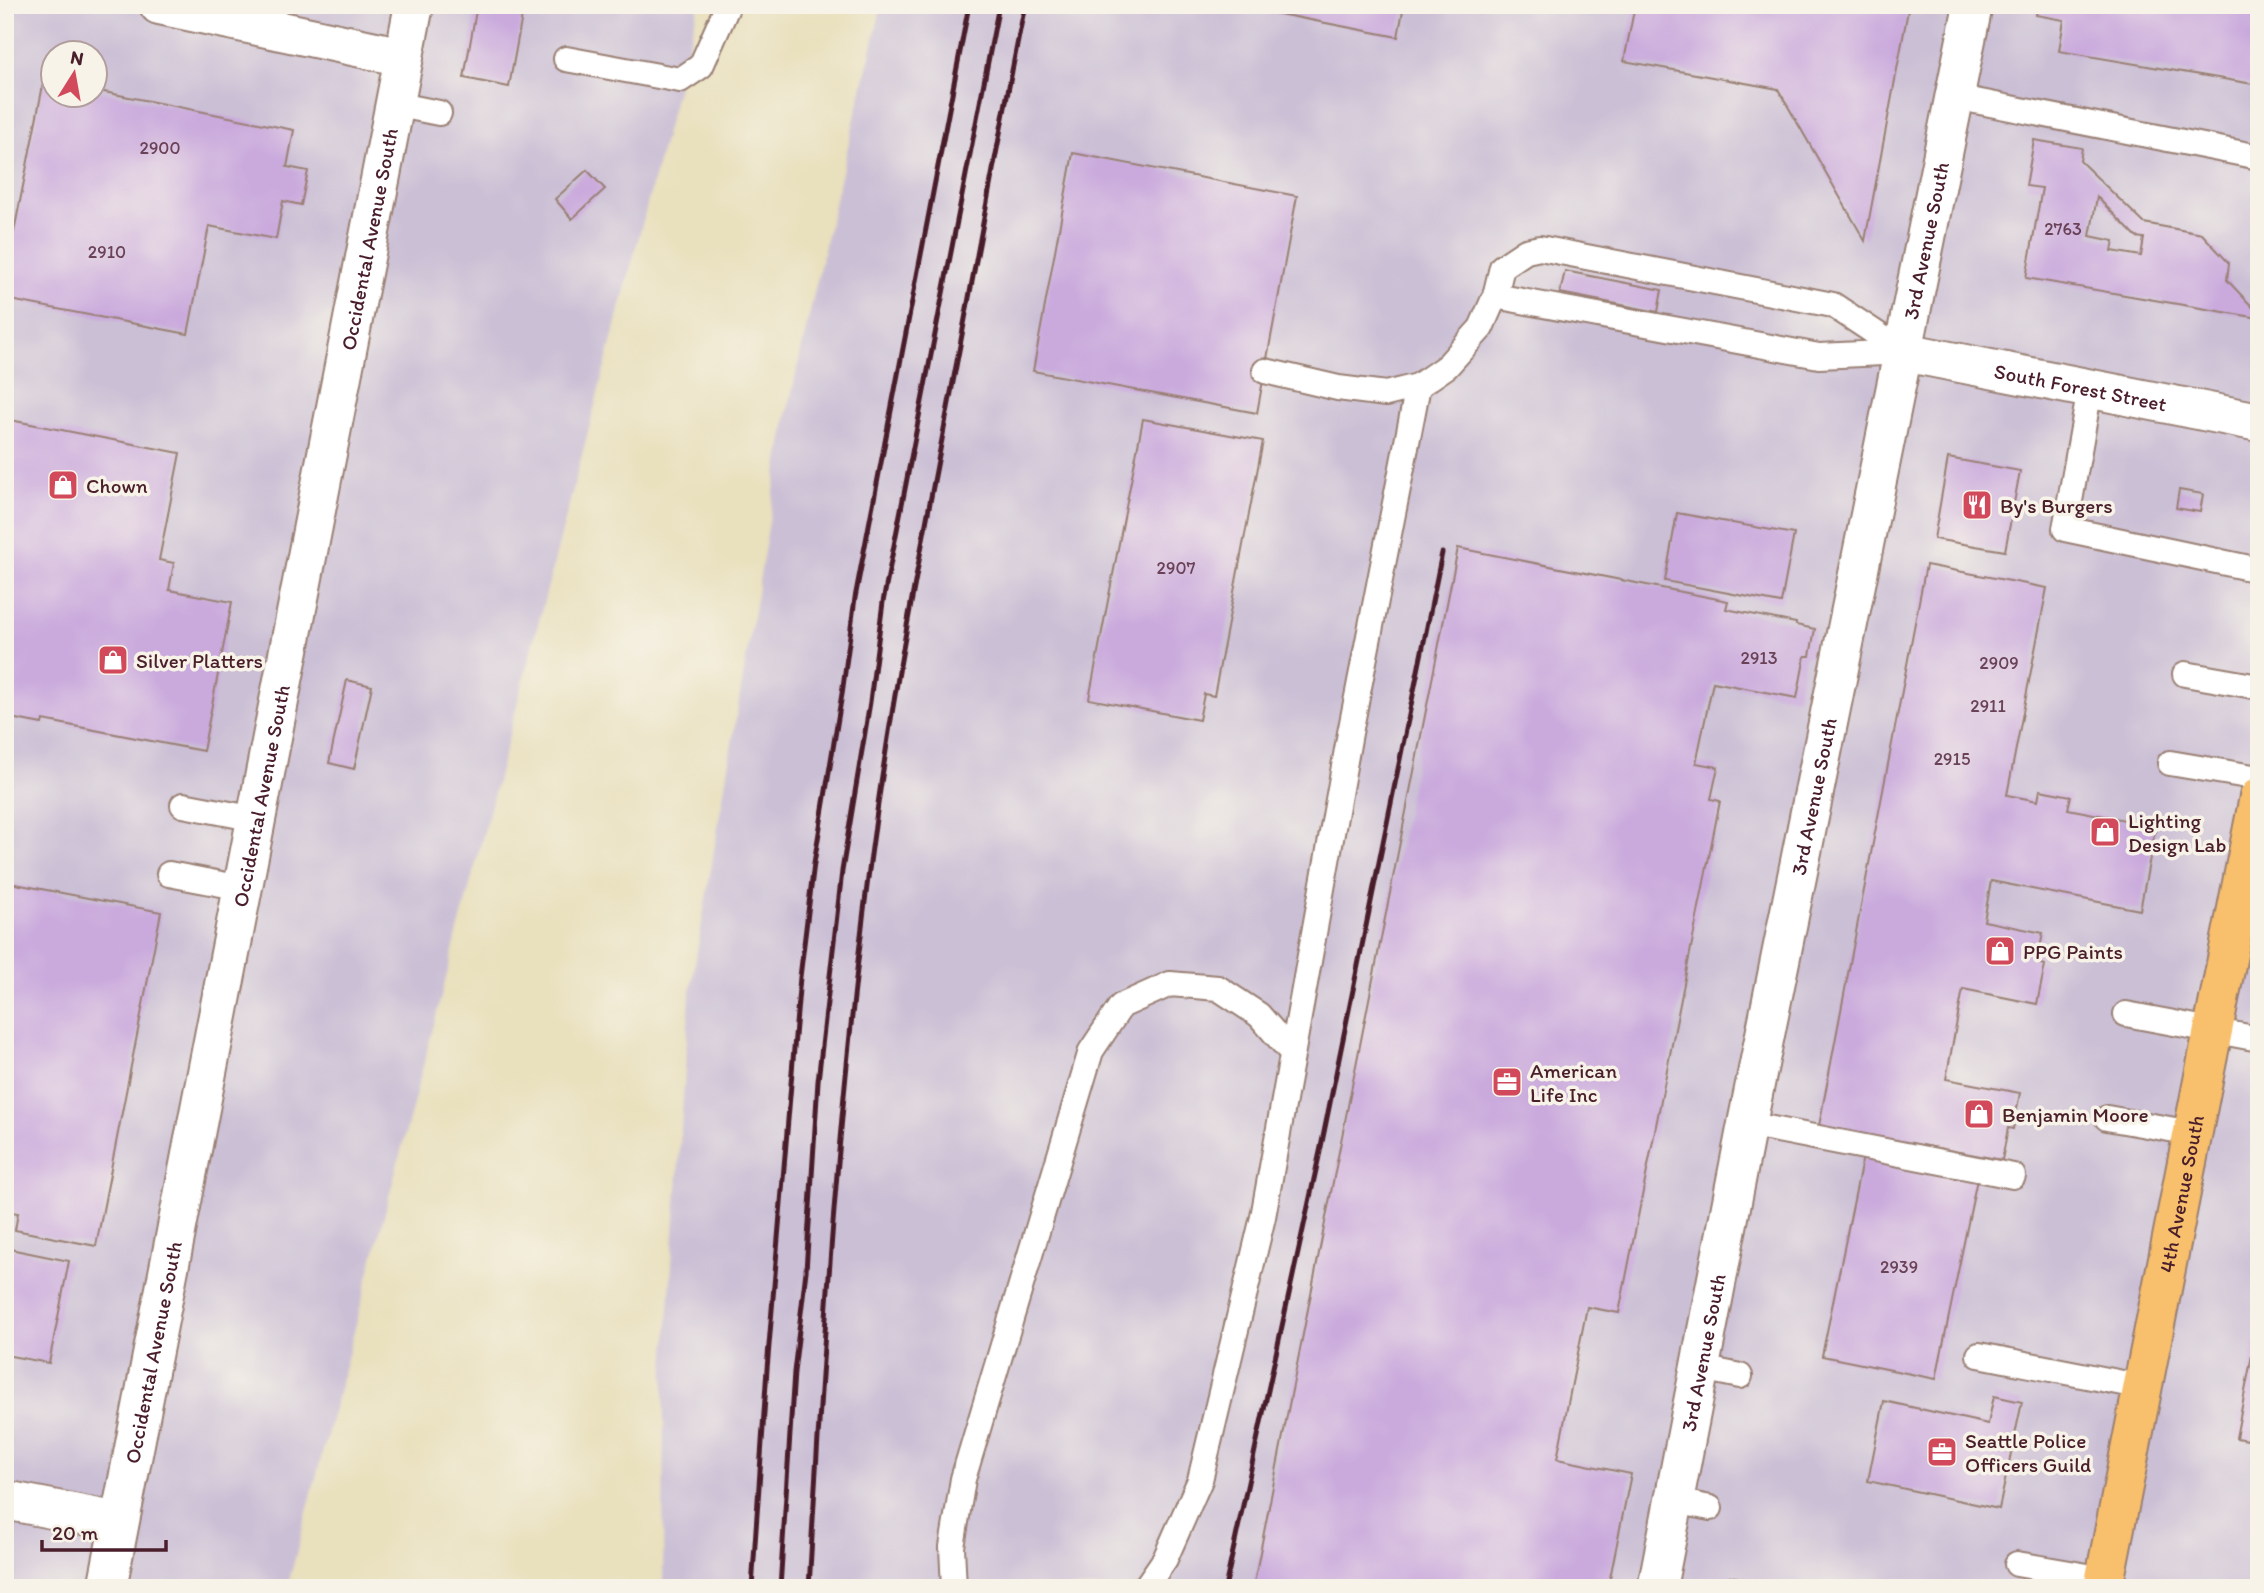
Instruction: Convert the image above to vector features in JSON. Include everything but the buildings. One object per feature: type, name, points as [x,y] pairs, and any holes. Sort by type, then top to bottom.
[{"type":"main road","name":"4th Avenue South","points":[[2104,1583],[2259,797]]},
{"type":"street","points":[[159,5],[404,57]]},
{"type":"street","name":"Occidental Avenue South","points":[[107,1588],[414,5]]},
{"type":"street","name":"3rd Avenue South","points":[[1657,1588],[1692,1504],[1701,1368],[1747,1124],[1973,5]]},
{"type":"street","name":"South Forest Street","points":[[1904,352],[2259,422]]},
{"type":"street","points":[[5,1500],[119,1522]]},
{"type":"lane","points":[[566,59],[680,80],[701,66],[728,5]]},
{"type":"lane","points":[[1955,97],[2259,157]]},
{"type":"lane","points":[[394,104],[439,113]]},
{"type":"lane","points":[[1265,371],[1338,388],[1386,394],[1418,386],[1447,366],[1481,328],[1502,267],[1526,251],[1540,248],[1833,305],[1904,352]]},
{"type":"lane","points":[[1494,296],[1819,356],[1904,352]]},
{"type":"lane","points":[[1145,1588],[1165,1559],[1199,1480],[1263,1217],[1350,733],[1418,386]]},
{"type":"lane","points":[[2090,389],[2065,529],[2259,570]]},
{"type":"lane","points":[[2185,674],[2259,687]]},
{"type":"lane","points":[[2170,763],[2259,778]]},
{"type":"lane","points":[[183,805],[256,819]]},
{"type":"lane","points":[[169,874],[242,888]]},
{"type":"lane","points":[[954,1588],[952,1547],[964,1479],[1091,1051],[1121,1006],[1170,984],[1218,988],[1259,1015],[1292,1053]]},
{"type":"lane","points":[[2126,1014],[2259,1039]]},
{"type":"lane","points":[[2107,1118],[2192,1133]]},
{"type":"lane","points":[[1747,1124],[2013,1176]]},
{"type":"lane","points":[[1979,1355],[2143,1387]]},
{"type":"lane","points":[[1701,1368],[1740,1376]]},
{"type":"lane","points":[[2017,1564],[2104,1583]]},
{"type":"shaded area","points":[[5,5],[699,5],[288,1585],[301,1588],[5,1588]]},
{"type":"shaded area","points":[[882,5],[2259,5],[2259,1588],[663,1588],[664,1383],[690,994],[787,414]]},
{"type":"railway","points":[[752,1588],[767,1369],[800,977],[814,863],[855,598],[969,5]]},
{"type":"railway","points":[[780,1588],[794,1372],[806,1271],[818,1081],[842,871],[870,702],[883,602],[999,5]]},
{"type":"railway","points":[[809,1588],[844,1097],[878,804],[911,605],[1025,5]]},
{"type":"railway","points":[[1225,1588],[1321,1147],[1442,553]]},
{"type":"place","name":"Chown","points":[[63,485]]},
{"type":"place","name":"By's Burgers","points":[[1977,505]]},
{"type":"place","name":"Silver Platters","points":[[113,660]]},
{"type":"place","name":"Lighting Design Lab","points":[[2105,832]]},
{"type":"place","name":"PPG Paints","points":[[2000,951]]},
{"type":"place","name":"American Life Inc","points":[[1507,1082]]},
{"type":"place","name":"Benjamin Moore","points":[[1979,1114]]},
{"type":"place","name":"Seattle Police Officers Guild","points":[[1942,1452]]}]
